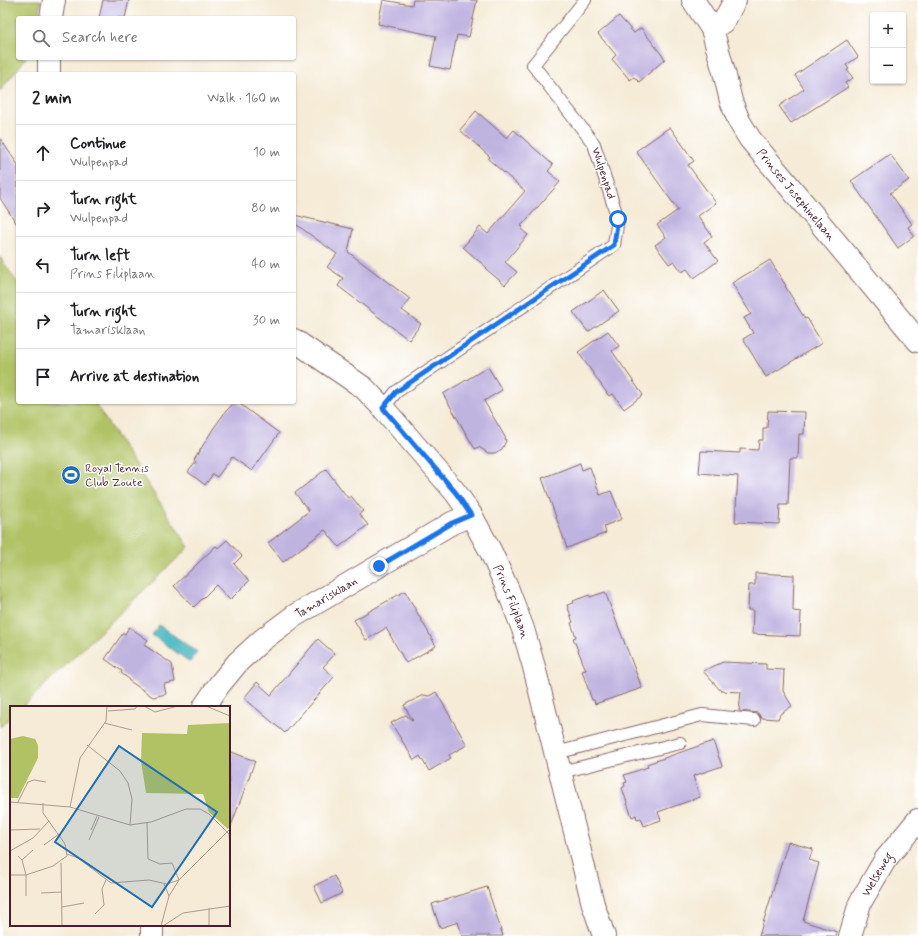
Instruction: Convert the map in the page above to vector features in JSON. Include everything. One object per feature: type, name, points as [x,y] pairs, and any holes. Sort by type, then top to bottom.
[{"type":"street","points":[[51,16],[54,0]]},
{"type":"street","name":"Prinses Josephinelaan","points":[[693,0],[712,29],[731,101],[739,121],[750,140],[918,341]]},
{"type":"street","points":[[712,29],[724,21],[735,0]]},
{"type":"street","points":[[49,60],[49,72]]},
{"type":"street","name":"Prins Filiplaan","points":[[296,341],[364,388],[383,408],[456,493],[471,515],[491,552],[523,628],[593,904],[604,936]]},
{"type":"street","name":"Tamarisklaan","points":[[205,706],[218,685],[238,662],[262,640],[294,616],[452,523],[471,515]]},
{"type":"street","name":"Welseweg","points":[[850,936],[860,903],[885,860],[918,820]]},
{"type":"lane","name":"Wulpenpad","points":[[383,408],[396,392],[614,245],[618,219],[594,144],[533,65],[585,0]]},
{"type":"lane","points":[[558,763],[702,715],[754,720]]},
{"type":"lane","points":[[558,763],[680,743]]},
{"type":"green space","points":[[0,0],[41,0],[38,16],[16,16],[16,60],[24,60],[0,91]]},
{"type":"green space","name":"Royal Tennis Club Zoute","points":[[0,257],[16,281],[16,404],[95,404],[189,547],[23,706],[10,706],[10,718],[0,727]]},
{"type":"water","points":[[159,625],[197,652],[190,662],[152,635]]},
{"type":"building","points":[[103,0],[129,0],[125,16],[99,16]]},
{"type":"building","points":[[383,0],[412,5],[413,0],[477,0],[469,37],[457,35],[450,70],[430,66],[436,36],[378,24]]},
{"type":"building","points":[[619,16],[634,33],[641,28],[665,59],[639,82],[634,77],[630,80],[612,59],[616,55],[598,34]]},
{"type":"building","points":[[847,40],[858,57],[846,65],[849,69],[847,70],[853,78],[845,83],[848,87],[791,123],[779,106],[804,89],[795,75]]},
{"type":"building","points":[[476,111],[507,138],[514,130],[553,165],[548,171],[560,182],[521,226],[523,227],[521,229],[528,235],[505,262],[517,272],[505,285],[463,247],[480,227],[488,234],[525,191],[488,159],[490,157],[460,130]]},
{"type":"building","points":[[670,127],[694,161],[688,165],[716,203],[698,216],[712,236],[704,242],[718,261],[694,278],[687,269],[682,272],[674,261],[669,264],[655,245],[666,237],[657,225],[678,210],[636,151]]},
{"type":"building","points":[[0,138],[16,162],[16,223],[0,198]]},
{"type":"building","points":[[890,154],[909,180],[890,193],[912,224],[908,227],[914,236],[898,248],[851,181]]},
{"type":"building","points":[[296,215],[353,229],[348,252],[410,299],[402,310],[421,324],[409,340],[338,286],[343,278],[327,267],[337,254],[296,224]]},
{"type":"building","points":[[770,260],[805,319],[807,318],[822,343],[766,377],[743,339],[753,333],[744,318],[751,314],[732,283]]},
{"type":"building","points":[[604,290],[619,311],[588,332],[573,312]]},
{"type":"building","points":[[608,331],[619,346],[612,351],[643,395],[624,409],[613,394],[609,396],[578,352]]},
{"type":"building","points":[[488,367],[502,390],[484,401],[506,441],[502,449],[495,453],[488,453],[479,447],[475,449],[443,394]]},
{"type":"building","points":[[233,404],[240,404],[279,433],[252,471],[232,457],[217,477],[213,474],[205,485],[188,472],[196,462],[194,460],[213,429]]},
{"type":"building","points":[[768,411],[805,412],[804,434],[799,434],[798,458],[790,458],[788,505],[780,505],[779,524],[735,522],[738,476],[699,473],[701,451],[740,453],[740,449],[758,450],[759,440],[763,440],[763,428],[767,428]]},
{"type":"building","points":[[580,463],[582,470],[590,467],[600,495],[611,491],[622,519],[604,526],[606,533],[567,548],[542,478]]},
{"type":"building","points":[[326,469],[348,498],[351,496],[363,511],[359,514],[368,525],[339,547],[325,530],[283,562],[268,543],[309,511],[295,493]]},
{"type":"building","points":[[227,540],[242,556],[234,564],[249,581],[230,600],[216,585],[194,607],[174,586],[216,546],[218,548]]},
{"type":"building","points":[[755,573],[794,575],[793,611],[801,612],[800,636],[752,634],[753,610],[748,610],[749,585],[755,585]]},
{"type":"building","points":[[405,591],[436,646],[406,663],[386,628],[366,640],[354,620]]},
{"type":"building","points":[[605,592],[642,688],[595,704],[594,700],[592,700],[582,671],[586,670],[573,638],[576,637],[567,605],[589,595],[590,597]]},
{"type":"building","points":[[129,627],[148,640],[144,645],[172,664],[175,682],[164,684],[166,694],[153,697],[128,680],[129,679],[121,673],[122,671],[105,659]]},
{"type":"building","points":[[318,639],[335,654],[323,667],[334,677],[285,733],[244,698],[257,682],[271,695]]},
{"type":"building","points":[[723,662],[766,664],[766,669],[784,670],[783,691],[792,706],[780,714],[778,719],[761,718],[758,713],[739,711],[741,692],[721,691],[703,671]]},
{"type":"building","points":[[436,692],[467,745],[449,755],[451,758],[429,771],[420,756],[414,760],[391,723],[406,715],[413,721],[404,705],[424,695],[429,696]]},
{"type":"building","points":[[713,741],[722,766],[693,776],[700,797],[658,812],[661,820],[644,826],[641,818],[637,819],[636,815],[632,817],[622,788],[625,786],[624,783],[627,782],[624,775],[648,767],[647,764]]},
{"type":"building","points":[[230,751],[255,761],[230,826]]},
{"type":"building","points":[[788,842],[813,849],[809,860],[819,863],[803,921],[837,932],[836,936],[759,936]]},
{"type":"building","points":[[334,876],[342,893],[322,903],[314,886]]},
{"type":"building","points":[[487,887],[503,936],[462,936],[458,922],[440,928],[432,904]]},
{"type":"place","name":"Royal Tennis Club Zoute","points":[[71,475]]},
{"type":"route","points":[[379,566],[452,523],[471,515],[456,493],[383,408],[396,392],[614,245],[618,219]]}]
